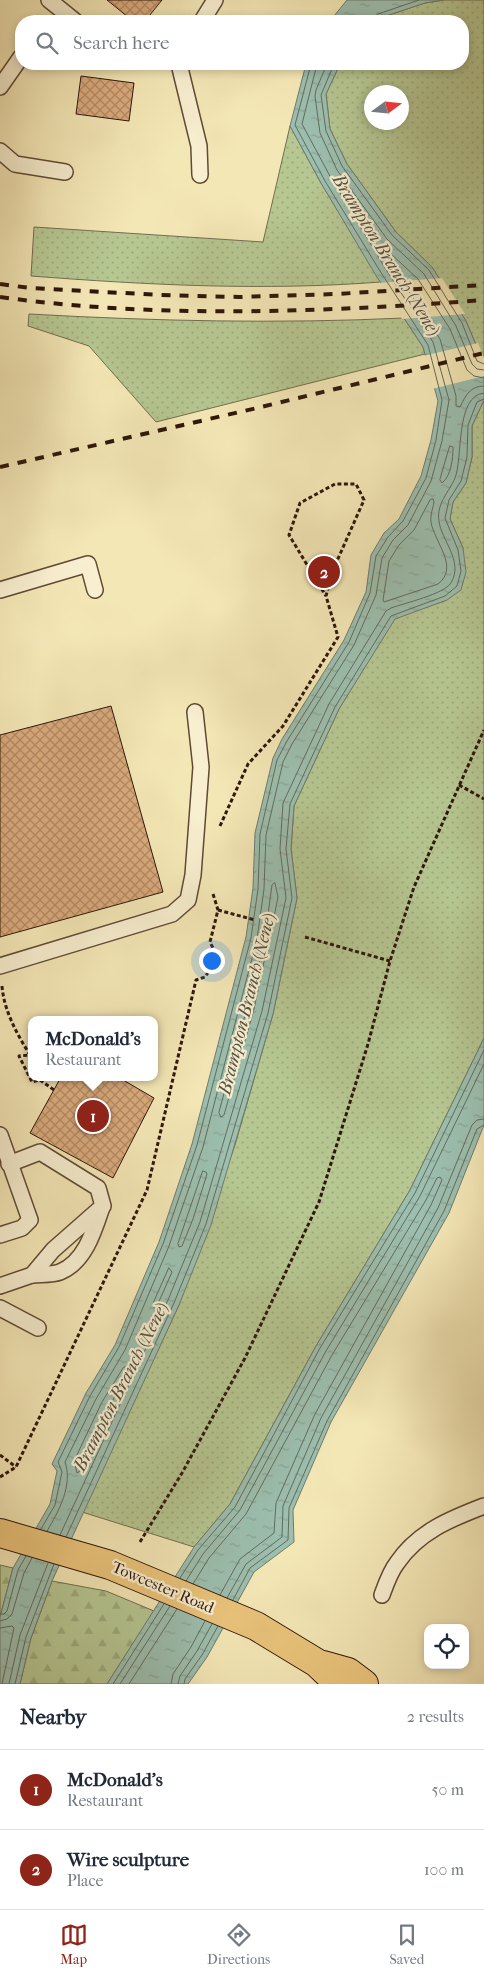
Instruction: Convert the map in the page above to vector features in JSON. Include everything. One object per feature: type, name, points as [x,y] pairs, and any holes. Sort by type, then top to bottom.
[{"type":"main road","name":"Towcester Road","points":[[0,1533],[110,1565],[256,1626],[317,1663],[350,1680]]},
{"type":"main road","points":[[350,1680],[384,1684]]},
{"type":"lane","points":[[49,0],[65,15]]},
{"type":"lane","points":[[206,15],[215,0]]},
{"type":"lane","points":[[0,86],[15,65]]},
{"type":"lane","points":[[180,70],[199,146],[200,175]]},
{"type":"lane","points":[[0,151],[15,164],[66,172]]},
{"type":"lane","points":[[0,590],[88,564],[95,590]]},
{"type":"lane","points":[[0,972],[172,914],[188,900],[193,875],[200,767],[195,712]]},
{"type":"lane","points":[[0,1135],[30,1220],[22,1228],[0,1235]]},
{"type":"lane","points":[[0,1286],[32,1275],[58,1273],[76,1263],[94,1230],[103,1206],[98,1188],[40,1152],[9,1164]]},
{"type":"lane","points":[[32,1275],[53,1250],[103,1206]]},
{"type":"lane","points":[[0,1308],[38,1328]]},
{"type":"lane","points":[[382,1595],[396,1564],[413,1542],[459,1516],[484,1506]]},
{"type":"path","points":[[217,833],[248,764],[283,726],[338,637],[326,596],[289,535],[300,503],[335,484],[356,484],[364,500],[333,570],[326,596]]},
{"type":"path","points":[[140,1542],[182,1473],[244,1358],[320,1202],[368,1044],[390,961],[414,887],[484,730]]},
{"type":"path","points":[[459,785],[484,798]]},
{"type":"path","points":[[212,891],[218,910],[217,918]]},
{"type":"path","points":[[218,910],[255,920]]},
{"type":"path","points":[[304,937],[390,961]]},
{"type":"path","points":[[0,972],[2,995],[15,1030],[28,1052]]},
{"type":"path","points":[[28,1055],[19,1056],[28,1074]]},
{"type":"path","points":[[41,1081],[54,1090]]},
{"type":"path","points":[[0,1455],[16,1466]]},
{"type":"green space","points":[[444,0],[484,0],[484,364],[466,321],[432,267],[396,232],[347,164],[330,129],[326,94],[337,70],[469,70],[469,15],[389,15],[425,3]]},
{"type":"green space","points":[[290,126],[321,183],[381,282],[337,285],[206,286],[31,276],[34,227],[263,242]]},
{"type":"green space","points":[[29,314],[216,321],[404,318],[423,347],[425,354],[156,422],[89,346],[28,326]]},
{"type":"green space","points":[[484,400],[484,1038],[410,1190],[316,1346],[230,1504],[194,1547],[82,1512],[179,1305],[235,1145],[273,1014],[297,898],[291,849],[294,806],[339,709],[395,618],[447,600],[463,548],[450,519],[453,502],[466,483],[472,457],[472,426]]},
{"type":"green space","points":[[0,1565],[13,1568],[0,1617]]},
{"type":"green space","points":[[52,1581],[106,1591],[154,1611],[107,1684],[20,1684],[31,1638]]},
{"type":"water","points":[[347,0],[444,0],[425,3],[389,15],[335,15]]},
{"type":"water","name":"Brampton Branch (Nene)","points":[[304,70],[337,70],[326,94],[330,129],[347,164],[396,232],[432,267],[466,321],[484,364],[484,400],[472,426],[472,457],[466,483],[453,502],[450,519],[463,548],[466,572],[461,590],[447,600],[395,619],[339,709],[294,806],[291,849],[297,898],[273,1014],[211,1225],[179,1305],[52,1581],[31,1638],[20,1684],[0,1684],[0,1617],[13,1568],[50,1504],[57,1471],[52,1464],[86,1393],[115,1345],[159,1242],[192,1144],[246,937],[253,888],[255,833],[273,758],[282,739],[344,640],[366,592],[371,555],[384,533],[399,519],[421,476],[431,440],[438,401],[423,347],[375,274],[321,183],[290,126]]},
{"type":"water","points":[[484,1038],[484,1125],[449,1213],[331,1422],[293,1510],[294,1542],[254,1572],[207,1657],[188,1684],[107,1684],[194,1547],[230,1504],[316,1346],[410,1190]]},
{"type":"pier","points":[[442,278],[465,314],[402,319],[378,283]]},
{"type":"pier","points":[[478,343],[484,358],[484,376],[432,389],[423,356]]},
{"type":"building","points":[[107,0],[162,0],[150,15],[126,15]]},
{"type":"building","points":[[81,76],[134,83],[129,121],[76,114]]},
{"type":"building","points":[[111,706],[163,892],[0,937],[0,735]]},
{"type":"building","points":[[59,1081],[125,1081],[154,1098],[113,1178],[30,1133]]},
{"type":"railway","points":[[0,284],[30,288],[239,297],[336,294],[484,285]]},
{"type":"railway","points":[[0,297],[60,304],[181,311],[363,308],[484,300]]},
{"type":"railway","points":[[0,467],[484,353]]},
{"type":"place","name":"Wire sculpture","points":[[324,572]]},
{"type":"place","name":"McDonald's","points":[[93,1116]]}]
